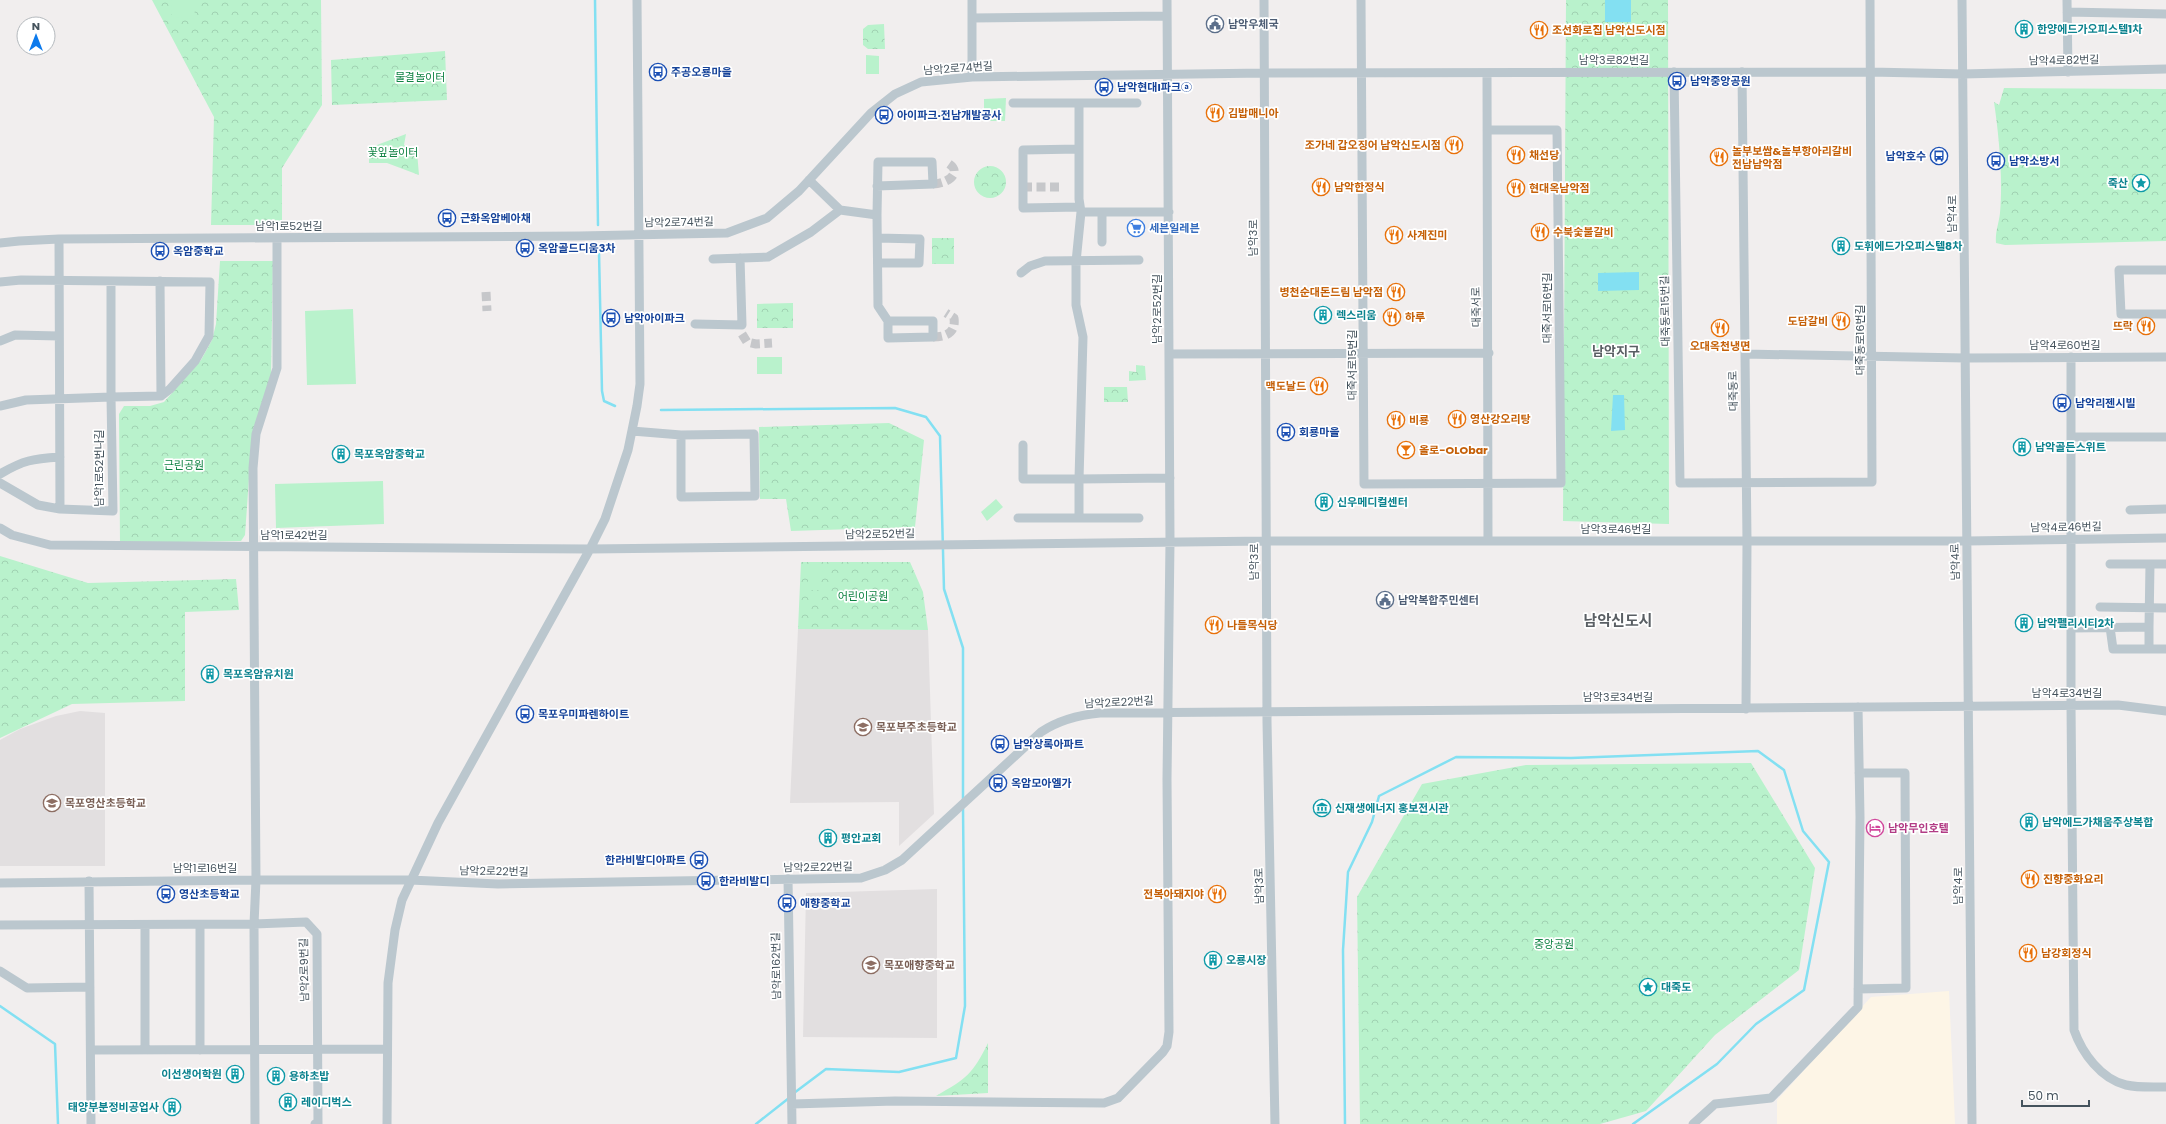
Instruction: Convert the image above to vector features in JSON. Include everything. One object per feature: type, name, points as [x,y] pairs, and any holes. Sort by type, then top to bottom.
[{"type":"street","points":[[387,1124],[386,1005],[392,946],[398,914],[410,880],[438,823],[590,549],[615,491],[632,432],[640,384],[638,235],[638,0]]},
{"type":"street","points":[[972,0],[972,77]]},
{"type":"street","name":"남악2로52번길","points":[[1167,0],[1170,542]]},
{"type":"street","name":"남악3로","points":[[1264,0],[1267,710],[1275,1124]]},
{"type":"street","name":"대죽서로15번길","points":[[1361,0],[1364,484],[1489,484]]},
{"type":"street","name":"대죽동로16번길","points":[[1746,483],[1872,482],[1870,0]]},
{"type":"street","name":"남악4로","points":[[1962,0],[1972,1124]]},
{"type":"street","points":[[2067,0],[2068,72]]},
{"type":"street","points":[[2067,12],[2166,14]]},
{"type":"street","points":[[972,18],[1167,16]]},
{"type":"street","name":"남악4로82번길","points":[[1963,74],[2166,69]]},
{"type":"street","name":"대죽동로15번길","points":[[1674,72],[1680,484],[1746,483]]},
{"type":"street","name":"대죽동로","points":[[1742,72],[1747,541],[1746,709]]},
{"type":"street","name":"남악3로82번길","points":[[1264,73],[1871,72],[1963,74]]},
{"type":"street","name":"남악2로74번길","points":[[638,235],[727,233],[767,218],[799,191],[872,113],[895,94],[921,82],[972,77],[1168,76],[1264,73]]},
{"type":"street","name":"대죽서로","points":[[1487,73],[1489,353],[1488,541]]},
{"type":"street","points":[[1079,103],[1081,210],[1076,262],[1076,305],[1083,337],[1079,518]]},
{"type":"street","points":[[1013,104],[1138,104]]},
{"type":"street","name":"대죽서로16번길","points":[[1488,130],[1557,130],[1561,483],[1489,484]]},
{"type":"street","points":[[1079,149],[1023,150],[1023,208],[1102,212],[1168,212]]},
{"type":"street","points":[[877,186],[933,184],[932,162],[878,162],[877,186],[878,306],[888,321],[888,338],[933,337],[933,320],[888,321]]},
{"type":"street","points":[[809,180],[840,210],[877,215]]},
{"type":"street","points":[[713,259],[768,257],[811,232],[840,210]]},
{"type":"street","points":[[1102,212],[1102,242]]},
{"type":"street","name":"남악1로52번길","points":[[0,243],[19,240],[638,235]]},
{"type":"street","points":[[256,1124],[254,1050],[254,924],[256,880],[253,546],[254,444],[277,368],[277,238]]},
{"type":"street","points":[[878,238],[920,239],[919,263],[878,263]]},
{"type":"street","points":[[0,483],[38,505],[60,509],[59,240]]},
{"type":"street","points":[[695,324],[742,329],[740,258]]},
{"type":"street","points":[[1021,273],[1038,263],[1139,260]]},
{"type":"street","points":[[2166,270],[2119,270],[2120,314],[2166,314]]},
{"type":"street","points":[[0,282],[21,280],[210,282],[210,330],[207,343],[195,362],[170,389],[161,396],[26,400],[0,406]]},
{"type":"street","name":"남악1로52번나길","points":[[60,509],[112,512],[111,281]]},
{"type":"street","points":[[160,282],[161,396]]},
{"type":"street","points":[[0,341],[16,335],[59,336]]},
{"type":"street","points":[[1169,354],[1489,353]]},
{"type":"street","name":"남악4로60번길","points":[[1745,354],[1965,358],[2166,357]]},
{"type":"street","points":[[2071,357],[2071,705],[2074,1030],[2082,1049],[2101,1071],[2113,1080],[2135,1087],[2166,1087]]},
{"type":"street","points":[[632,432],[681,435],[754,434],[754,496],[681,497],[681,435]]},
{"type":"street","points":[[2072,437],[2166,437]]},
{"type":"street","points":[[1023,445],[1023,478],[1170,478]]},
{"type":"street","points":[[0,474],[21,462],[35,458],[60,457]]},
{"type":"street","points":[[2130,510],[2166,509]]},
{"type":"street","points":[[1018,518],[1139,518]]},
{"type":"street","name":"남악1로42번길","points":[[0,528],[12,534],[50,545],[590,549]]},
{"type":"street","name":"남악4로46번길","points":[[1967,541],[2166,538]]},
{"type":"street","name":"남악2로52번길","points":[[590,549],[1266,541]]},
{"type":"street","name":"남악3로46번길","points":[[1266,541],[1967,541]]},
{"type":"street","name":"남악2로22번길","points":[[1167,712],[1170,542]]},
{"type":"street","points":[[2110,564],[2166,564]]},
{"type":"street","points":[[2149,649],[2150,564]]},
{"type":"street","points":[[2100,607],[2166,608]]},
{"type":"street","points":[[2072,628],[2149,627]]},
{"type":"street","points":[[2110,628],[2112,649],[2166,649]]},
{"type":"street","name":"남악4로34번길","points":[[1968,706],[2118,705],[2166,711]]},
{"type":"street","name":"남악3로34번길","points":[[1267,710],[1746,709],[1968,706]]},
{"type":"street","points":[[1693,1124],[1715,1104],[1771,1098],[1858,1007],[1858,708]]},
{"type":"street","name":"남악2로22번길","points":[[410,880],[498,884],[849,879],[872,876],[902,860],[1003,768],[1022,747],[1054,723],[1100,713],[1267,710]]},
{"type":"street","points":[[792,1124],[792,1102],[895,1101],[1104,1103],[1118,1098],[1163,1052],[1167,1046],[1169,1032],[1167,712]]},
{"type":"street","points":[[1858,989],[1906,988],[1904,773],[1859,774]]},
{"type":"street","name":"남악로162번길","points":[[788,879],[792,1102]]},
{"type":"street","name":"남악1로16번길","points":[[0,883],[89,881],[410,880]]},
{"type":"street","points":[[89,881],[92,1124]]},
{"type":"street","name":"남악2로9번길","points":[[0,925],[200,925],[306,922],[317,934],[318,1124],[315,1124]]},
{"type":"street","points":[[145,925],[145,1050]]},
{"type":"street","points":[[200,925],[200,1050]]},
{"type":"street","points":[[0,971],[27,988],[90,987]]},
{"type":"street","points":[[91,1050],[386,1049]]},
{"type":"shaded area","name":"목포부주초등학교","points":[[798,629],[928,630],[934,814],[899,846],[899,802],[790,803]]},
{"type":"shaded area","name":"목포영산초등학교","points":[[80,711],[105,713],[105,866],[0,866],[0,740],[20,729],[56,716]]},
{"type":"shaded area","name":"목포애향중학교","points":[[937,889],[937,1038],[803,1037],[806,893]]},
{"type":"shaded area","points":[[1949,991],[1955,1124],[1777,1124],[1777,1100],[1871,997]]},
{"type":"green space","points":[[152,0],[321,0],[322,105],[282,168],[282,225],[211,225],[214,117]]},
{"type":"green space","points":[[171,0],[194,0],[195,19],[172,17]]},
{"type":"green space","points":[[1566,0],[1668,0],[1669,524],[1563,521]]},
{"type":"green space","points":[[884,24],[885,49],[868,49],[863,45],[863,29],[868,25]]},
{"type":"green space","name":"물결놀이터","points":[[445,51],[447,100],[332,105],[331,60]]},
{"type":"green space","points":[[866,55],[879,56],[879,74],[866,74]]},
{"type":"green space","points":[[2004,88],[2166,89],[2166,241],[2005,245],[1996,243],[2001,200],[2001,171],[1994,102],[1999,105]]},
{"type":"green space","points":[[1006,98],[1005,121],[984,121],[984,99]]},
{"type":"green space","name":"꽃잎놀이터","points":[[406,134],[404,145],[417,152],[419,175],[387,163],[369,163],[369,148]]},
{"type":"green space","points":[[987,166],[993,166],[1002,170],[1006,182],[1002,194],[993,198],[987,198],[978,194],[974,185],[974,179],[978,170]]},
{"type":"green space","points":[[932,238],[954,238],[954,264],[932,264]]},
{"type":"green space","name":"근린공원","points":[[220,261],[273,261],[271,378],[251,450],[245,535],[241,541],[120,543],[119,414],[124,406],[150,406],[164,402],[201,360],[212,340],[216,324]]},
{"type":"green space","points":[[793,303],[793,328],[757,328],[757,304]]},
{"type":"green space","points":[[353,309],[356,384],[307,385],[305,311]]},
{"type":"green space","points":[[757,357],[782,357],[782,374],[757,374]]},
{"type":"green space","points":[[1136,365],[1145,366],[1146,380],[1129,381],[1129,371],[1136,372]]},
{"type":"green space","points":[[1104,387],[1127,387],[1128,402],[1104,402]]},
{"type":"green space","points":[[889,423],[924,440],[915,527],[791,531],[786,499],[760,499],[759,427]]},
{"type":"green space","points":[[383,481],[384,524],[276,528],[275,484]]},
{"type":"green space","points":[[996,499],[1003,507],[987,521],[981,512]]},
{"type":"green space","points":[[0,556],[88,583],[236,579],[239,610],[185,612],[185,701],[72,704],[0,738]]},
{"type":"green space","name":"어린이공원","points":[[801,562],[910,562],[923,592],[928,630],[798,629]]},
{"type":"green space","points":[[808,565],[828,565],[822,573],[820,590],[808,590]]},
{"type":"green space","name":"중앙공원","points":[[1751,763],[1815,868],[1799,970],[1715,1035],[1646,1111],[1600,1124],[1360,1124],[1357,897],[1422,784],[1526,765]]},
{"type":"green space","points":[[988,1043],[988,1093],[936,1096],[955,1085],[968,1075]]},
{"type":"water","points":[[1605,0],[1631,0],[1631,22],[1605,22]]},
{"type":"water","points":[[1639,272],[1639,290],[1598,291],[1598,273]]},
{"type":"water","points":[[1613,395],[1624,395],[1625,430],[1611,431]]},
{"type":"waterway","points":[[595,0],[598,225]]},
{"type":"waterway","points":[[599,252],[602,391],[604,401],[615,406]]},
{"type":"waterway","points":[[661,410],[895,408],[926,417],[940,436],[944,589],[963,648],[963,801]]},
{"type":"waterway","points":[[1345,1124],[1343,950],[1348,872],[1372,822],[1379,796],[1456,757],[1571,758],[1758,751],[1784,770],[1803,831],[1829,862],[1804,990],[1756,1024],[1717,1064],[1633,1124]]},
{"type":"waterway","points":[[794,1093],[826,1069],[899,1072],[956,1058],[965,1006],[963,808]]},
{"type":"waterway","points":[[0,1006],[55,1044],[58,1124]]},
{"type":"waterway","points":[[756,1124],[789,1098]]},
{"type":"tunnel","points":[[933,184],[944,182],[952,177],[954,170],[946,162]]},
{"type":"tunnel","points":[[1023,187],[1061,187]]},
{"type":"tunnel","points":[[486,292],[487,311]]},
{"type":"tunnel","points":[[933,337],[946,335],[952,331],[954,318],[946,313]]},
{"type":"tunnel","points":[[742,334],[747,342],[756,344],[772,343]]},
{"type":"place","name":"남악우체국","points":[[1215,24]]},
{"type":"place","name":"한양에드가오피스텔1차","points":[[2024,29]]},
{"type":"place","name":"조선화로집 남악신도시점","points":[[1539,30]]},
{"type":"place","name":"주공오룡마을","points":[[658,72]]},
{"type":"place","name":"남악중앙공원","points":[[1677,81]]},
{"type":"place","name":"남악현대I파크ⓐ","points":[[1104,87]]},
{"type":"place","name":"김밥매니아","points":[[1215,113]]},
{"type":"place","name":"아이파크·전남개발공사","points":[[884,115]]},
{"type":"place","name":"조가네 갑오징어 남악신도시점","points":[[1454,145]]},
{"type":"place","name":"채선당","points":[[1516,155]]},
{"type":"place","name":"남악호수","points":[[1939,156]]},
{"type":"place","name":"놀부보쌈&놀부항아리갈비 전남남악점","points":[[1719,157]]},
{"type":"place","name":"남악소방서","points":[[1996,161]]},
{"type":"place","name":"죽산","points":[[2141,183]]},
{"type":"place","name":"남악한정식","points":[[1321,187]]},
{"type":"place","name":"현대옥남악점","points":[[1516,188]]},
{"type":"place","name":"근화옥암베아채","points":[[447,218]]},
{"type":"place","name":"세븐일레븐","points":[[1136,228]]},
{"type":"place","name":"수북숯불갈비","points":[[1540,232]]},
{"type":"place","name":"사계진미","points":[[1394,235]]},
{"type":"place","name":"도휘에드가오피스텔8차","points":[[1841,246]]},
{"type":"place","name":"옥암골드디움3차","points":[[525,248]]},
{"type":"place","name":"옥암중학교","points":[[160,251]]},
{"type":"place","name":"병천순대돈드림 남악점","points":[[1396,292]]},
{"type":"place","name":"렉스리움","points":[[1323,315]]},
{"type":"place","name":"하루","points":[[1392,317]]},
{"type":"place","name":"남악아이파크","points":[[611,318]]},
{"type":"place","name":"도담갈비","points":[[1841,321]]},
{"type":"place","name":"뜨락","points":[[2146,326]]},
{"type":"place","name":"오대옥천냉면","points":[[1720,328]]},
{"type":"place","name":"맥도날드","points":[[1319,386]]},
{"type":"place","name":"남악리젠시빌","points":[[2062,403]]},
{"type":"place","name":"영산강오리탕","points":[[1457,419]]},
{"type":"place","name":"비룡","points":[[1396,420]]},
{"type":"place","name":"회룡마을","points":[[1286,432]]},
{"type":"place","name":"남악골든스위트","points":[[2022,447]]},
{"type":"place","name":"올로-OLObar","points":[[1406,450]]},
{"type":"place","name":"목포옥암중학교","points":[[341,454]]},
{"type":"place","name":"신우메디컬센터","points":[[1324,502]]},
{"type":"place","name":"남악복합주민센터","points":[[1385,600]]},
{"type":"place","name":"남악펠리시티2차","points":[[2024,623]]},
{"type":"place","name":"나들목식당","points":[[1214,625]]},
{"type":"place","name":"목포옥암유치원","points":[[210,674]]},
{"type":"place","name":"목포우미파렌하이트","points":[[525,714]]},
{"type":"place","name":"목포부주초등학교","points":[[863,727]]},
{"type":"place","name":"남악상록아파트","points":[[1000,744]]},
{"type":"place","name":"옥암모아엘가","points":[[998,783]]},
{"type":"place","name":"목포영산초등학교","points":[[52,803]]},
{"type":"place","name":"신재생에너지 홍보전시관","points":[[1322,808]]},
{"type":"place","name":"남악에드가채움주상복합","points":[[2029,822]]},
{"type":"place","name":"남악무인호텔","points":[[1875,828]]},
{"type":"place","name":"평안교회","points":[[828,838]]},
{"type":"place","name":"한라비발디아파트","points":[[699,860]]},
{"type":"place","name":"진향중화요리","points":[[2030,879]]},
{"type":"place","name":"한라비발디","points":[[706,881]]},
{"type":"place","name":"영산초등학교","points":[[166,894]]},
{"type":"place","name":"전복아돼지야","points":[[1217,894]]},
{"type":"place","name":"애향중학교","points":[[787,903]]},
{"type":"place","name":"남강회정식","points":[[2028,953]]},
{"type":"place","name":"오룡시장","points":[[1213,960]]},
{"type":"place","name":"목포애향중학교","points":[[871,965]]},
{"type":"place","name":"대죽도","points":[[1648,987]]},
{"type":"place","name":"이선생어학원","points":[[235,1074]]},
{"type":"place","name":"용하초밥","points":[[276,1076]]},
{"type":"place","name":"레이디벅스","points":[[288,1102]]},
{"type":"place","name":"태양부분정비공업사","points":[[172,1107]]},
{"type":"district","name":"남악지구","points":[[1616,351]]},
{"type":"district","name":"남악신도시","points":[[1618,620]]}]
